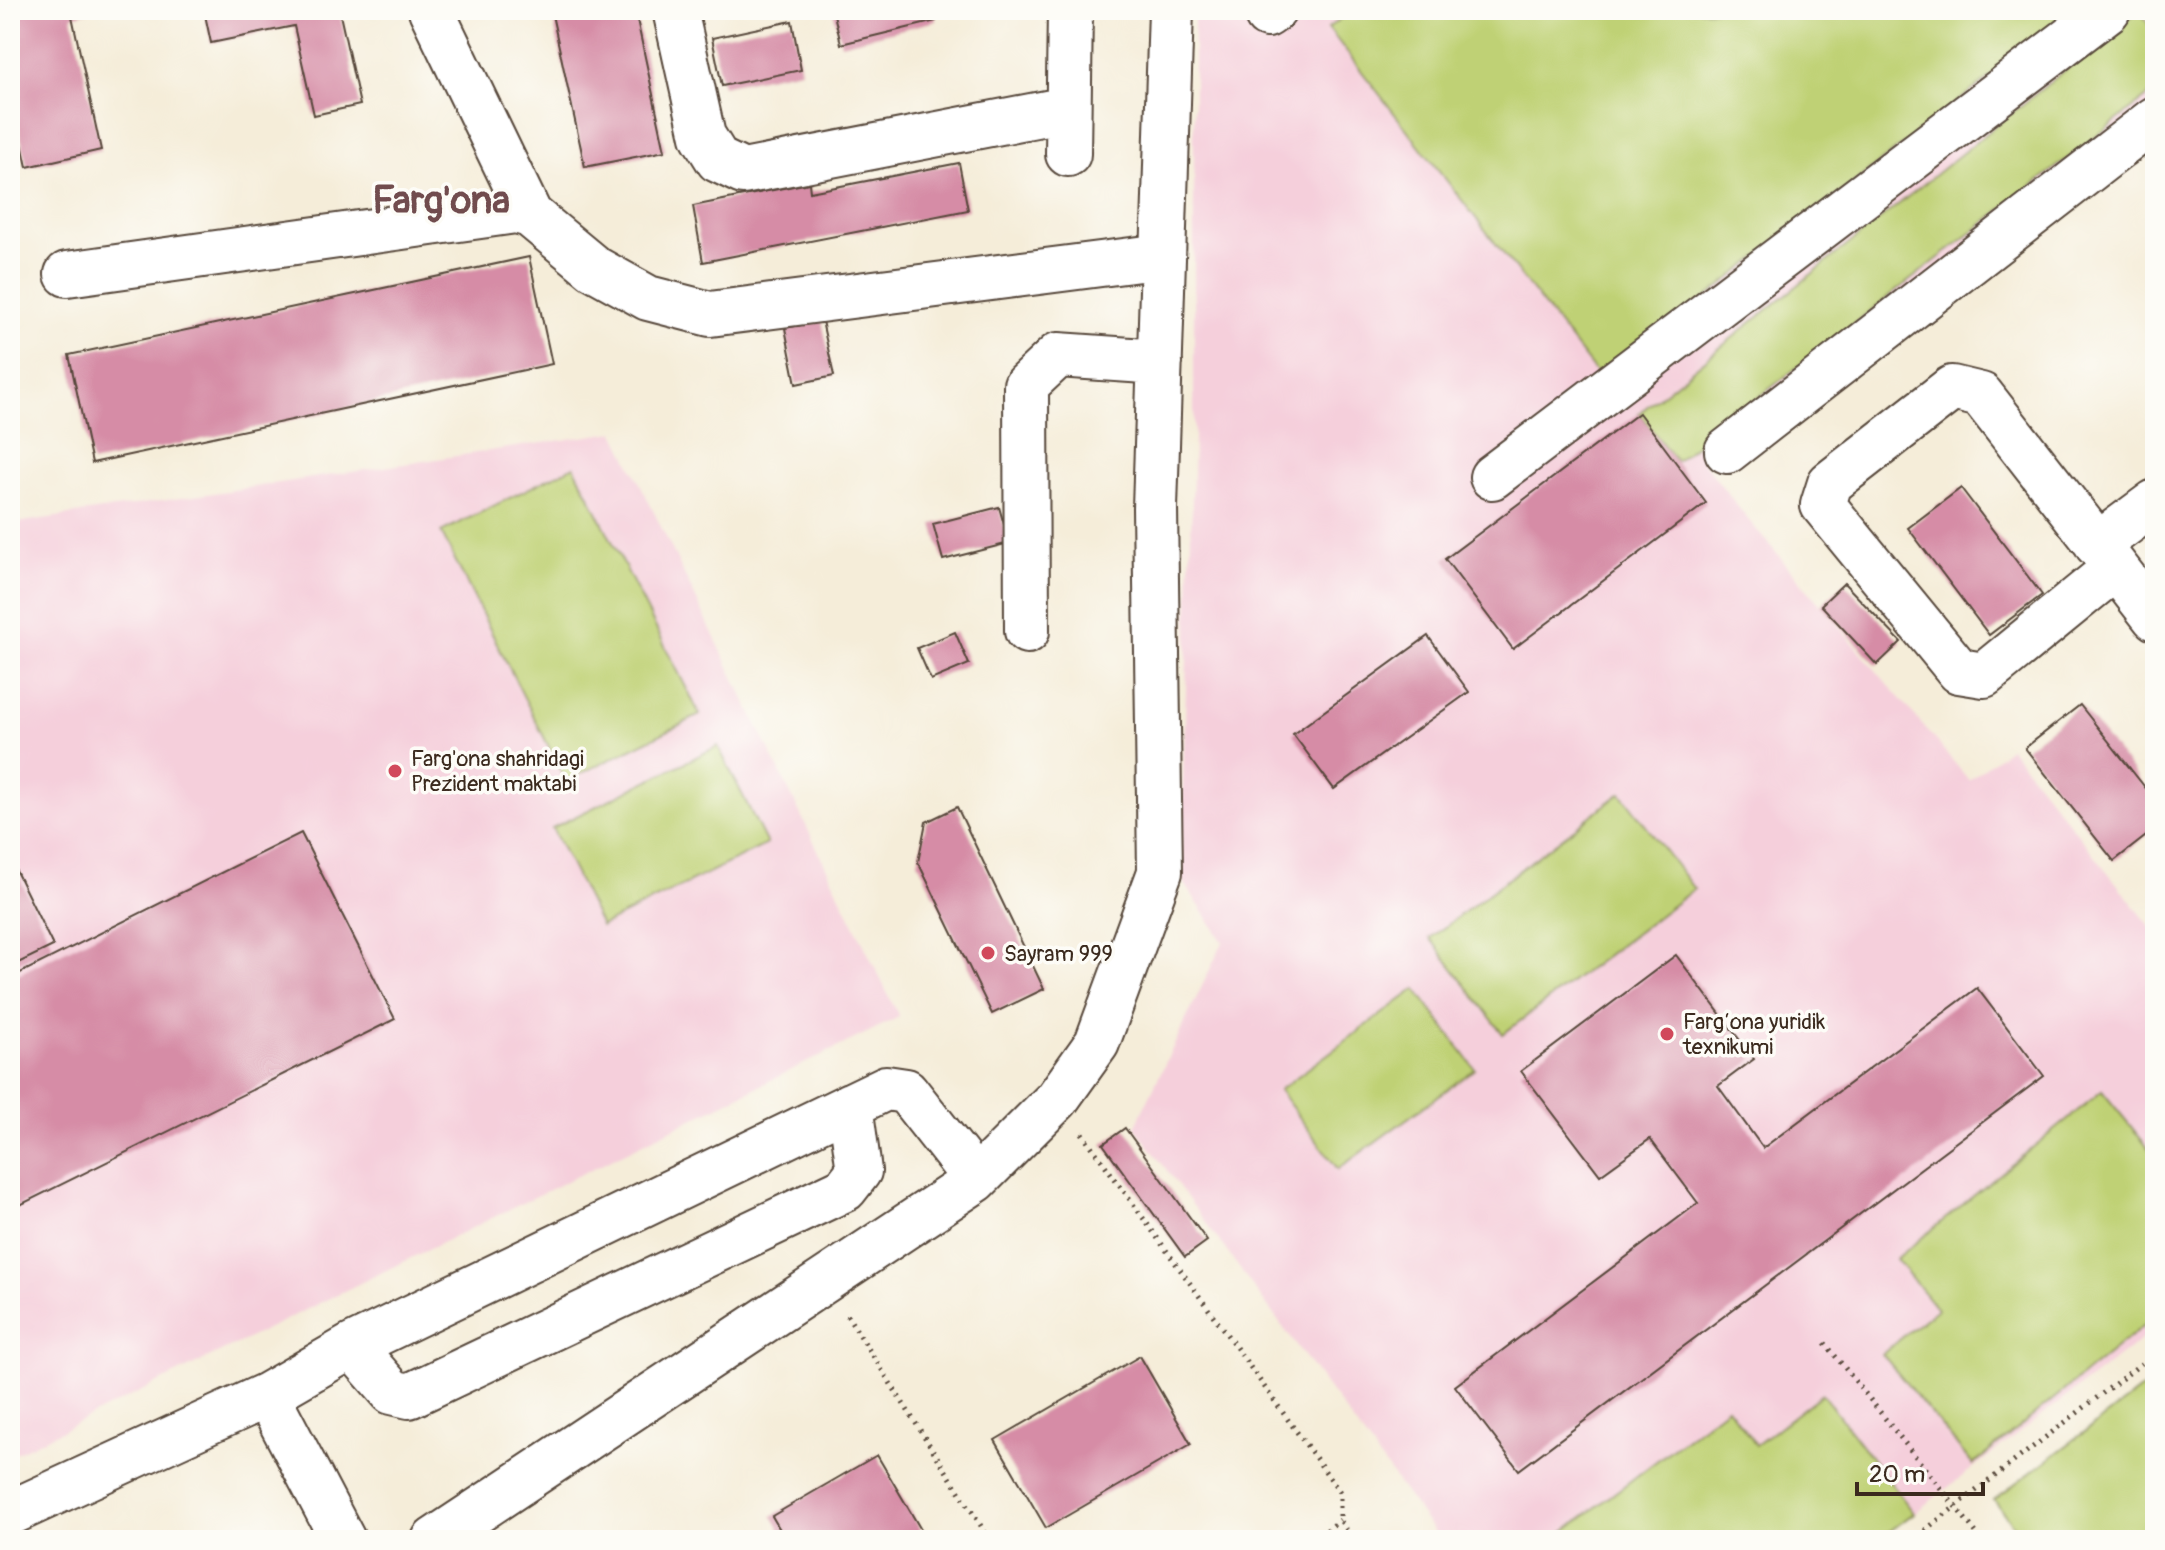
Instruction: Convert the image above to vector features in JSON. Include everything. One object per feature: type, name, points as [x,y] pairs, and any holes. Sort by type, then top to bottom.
[{"type":"street","points":[[431,10],[530,215]]},
{"type":"street","points":[[675,10],[703,136],[718,160],[743,172],[1067,109]]},
{"type":"street","points":[[1068,154],[1070,10]]},
{"type":"street","points":[[434,1540],[976,1180],[1057,1099],[1097,1043],[1160,872],[1155,508],[1171,10]]},
{"type":"street","points":[[1492,477],[2108,10]]},
{"type":"street","points":[[1727,451],[2155,119]]},
{"type":"street","points":[[67,274],[516,211],[530,215],[594,268],[648,298],[710,314],[1163,256]]},
{"type":"street","points":[[1027,631],[1026,385],[1058,355],[1160,362]]},
{"type":"street","points":[[2155,502],[2106,557],[1984,675],[1959,671],[1823,505],[1830,483],[1952,388],[1981,395],[2106,557],[2155,618]]},
{"type":"street","points":[[10,1513],[267,1395],[352,1346],[886,1088],[906,1091],[976,1180]]},
{"type":"street","points":[[352,1346],[392,1392],[409,1396],[845,1189],[859,1171],[850,1105]]},
{"type":"street","points":[[267,1395],[343,1540]]},
{"type":"path","points":[[1057,1099],[1340,1492],[1340,1520],[1354,1540]]},
{"type":"path","points":[[825,1281],[990,1540]]},
{"type":"path","points":[[1825,1343],[1982,1540]]},
{"type":"path","points":[[1912,1540],[2155,1353]]},
{"type":"path","points":[[1314,1540],[1340,1520]]},
{"type":"shaded area","points":[[1194,10],[2155,10],[2155,102],[1701,459],[1745,516],[1969,780],[2010,748],[2155,932],[2155,1329],[1879,1540],[1440,1540],[1135,1127],[1223,942],[1180,876],[1194,441]]},
{"type":"shaded area","name":"Farg'ona shahridagi Prezident maktabi","points":[[615,432],[899,1017],[10,1456],[10,524]]},
{"type":"green space","points":[[1352,10],[2076,10],[1601,379],[1328,28]]},
{"type":"green space","points":[[2140,10],[2155,35],[2155,91],[1676,461],[1639,413]]},
{"type":"green space","points":[[574,466],[700,715],[566,781],[441,532]]},
{"type":"green space","points":[[718,746],[767,844],[601,926],[552,828]]},
{"type":"green space","points":[[1621,793],[1694,889],[1503,1034],[1430,938]]},
{"type":"green space","points":[[1416,989],[1475,1069],[1338,1169],[1279,1090]]},
{"type":"green space","points":[[2102,1091],[2155,1156],[2155,1316],[1973,1465],[1882,1354],[1937,1309],[1896,1259]]},
{"type":"green space","points":[[2155,1379],[2155,1540],[2024,1540],[1994,1500]]},
{"type":"green space","points":[[1822,1394],[1914,1513],[1878,1540],[1553,1540],[1727,1407],[1756,1445]]},
{"type":"building","points":[[10,10],[94,10],[72,16],[101,150],[27,167],[10,88]]},
{"type":"building","points":[[204,10],[339,10],[360,105],[314,115],[294,26],[211,43]]},
{"type":"building","points":[[551,10],[635,10],[665,151],[585,167]]},
{"type":"building","points":[[833,10],[934,10],[936,21],[841,44]]},
{"type":"building","points":[[792,21],[801,70],[722,86],[712,38]]},
{"type":"building","points":[[959,163],[968,210],[703,262],[693,206],[809,183],[810,192]]},
{"type":"building","points":[[529,257],[552,364],[92,463],[69,355]]},
{"type":"building","points":[[822,321],[834,376],[796,384],[785,328]]},
{"type":"building","points":[[1639,413],[1706,503],[1513,649],[1445,559]]},
{"type":"building","points":[[1961,488],[2042,595],[1989,635],[1908,528]]},
{"type":"building","points":[[999,507],[1009,543],[943,560],[933,524]]},
{"type":"building","points":[[1844,583],[1901,642],[1877,665],[1821,605]]},
{"type":"building","points":[[955,632],[969,664],[931,680],[917,648]]},
{"type":"building","points":[[1428,636],[1469,692],[1334,789],[1293,734]]},
{"type":"building","points":[[2080,705],[2155,800],[2155,829],[2114,861],[2025,748]]},
{"type":"building","points":[[957,807],[1044,989],[992,1014],[918,862],[926,822]]},
{"type":"building","points":[[301,833],[395,1019],[10,1210],[10,978]]},
{"type":"building","points":[[10,859],[53,946],[10,967]]},
{"type":"building","points":[[1676,955],[1754,1059],[1718,1086],[1763,1148],[1977,988],[2044,1076],[1519,1470],[1455,1386],[1698,1203],[1650,1139],[1600,1175],[1521,1071]]},
{"type":"building","points":[[1125,1128],[1207,1241],[1185,1257],[1103,1144]]},
{"type":"building","points":[[1140,1356],[1191,1444],[1046,1528],[995,1440]]},
{"type":"building","points":[[877,1455],[927,1540],[786,1540],[772,1516]]},
{"type":"place","name":"Farg'ona shahridagi Prezident maktabi","points":[[395,771]]},
{"type":"place","name":"Sayram 999","points":[[988,953]]},
{"type":"place","name":"Farg‘ona yuridik texnikumi","points":[[1667,1034]]},
{"type":"district","name":"Farg'ona","points":[[441,200]]}]
